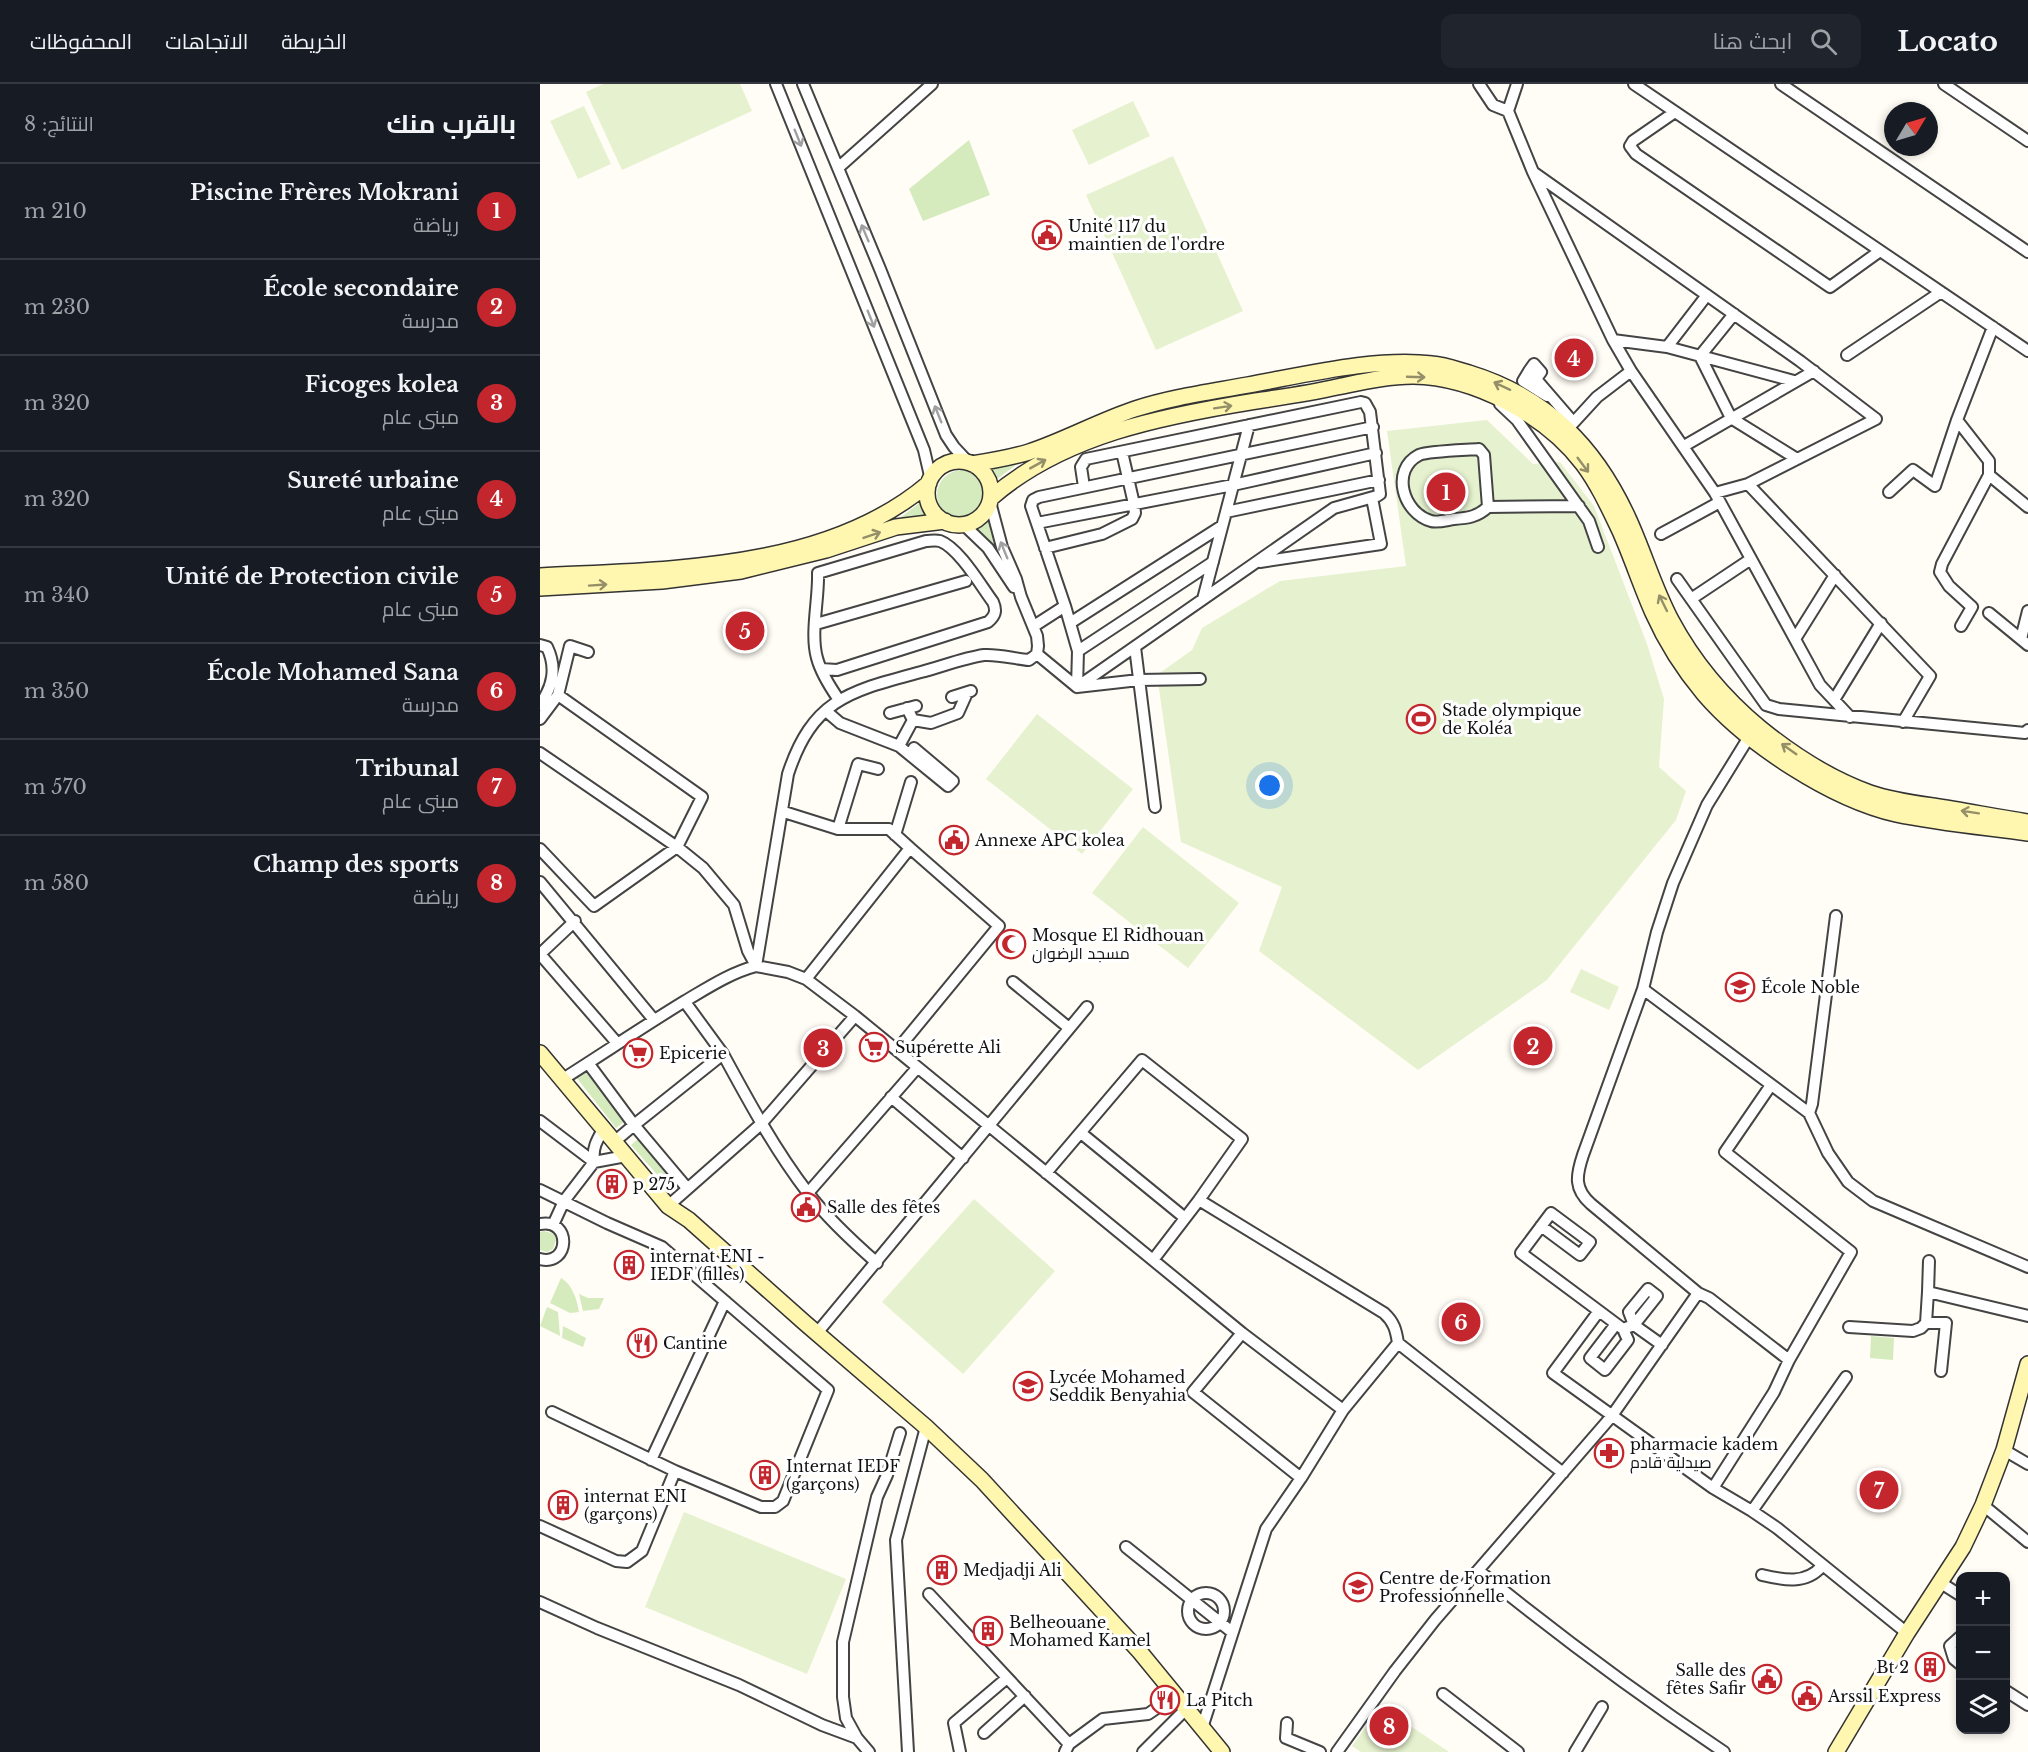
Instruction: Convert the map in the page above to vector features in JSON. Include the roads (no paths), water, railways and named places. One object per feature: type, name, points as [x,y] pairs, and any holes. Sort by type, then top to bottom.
[{"type":"main road","points":[[540,576],[697,567],[766,555],[819,541],[871,521],[897,508],[930,481],[937,470],[947,464],[958,461],[970,463],[1026,453],[1114,417],[1163,401],[1294,376],[1380,364],[1433,364],[1488,379],[1517,393],[1546,411],[1592,454],[1629,520],[1659,596],[1673,623],[1691,651],[1740,710],[1761,729],[1794,753],[1872,794],[2028,822]]},
{"type":"main road","points":[[540,588],[662,581],[741,571],[826,550],[896,527],[945,521],[964,525],[980,517],[990,500],[1018,476],[1056,455],[1122,430],[1194,411],[1337,388],[1362,381],[1410,376],[1434,378],[1489,393],[1566,430],[1582,462],[1604,497],[1655,617],[1679,658],[1706,695],[1749,737],[1788,765],[1869,806],[1894,814],[2028,833]]},
{"type":"main road","points":[[970,463],[979,468],[989,482],[990,500]]},
{"type":"main road","points":[[930,481],[928,491],[932,509],[945,521]]},
{"type":"main road","points":[[541,1057],[563,1079],[668,1206],[689,1220],[926,1427],[982,1480],[1140,1652],[1222,1752]]},
{"type":"main road","points":[[1836,1752],[1907,1633],[1963,1547],[1983,1505],[2004,1450],[2028,1364]]},
{"type":"street","points":[[776,84],[924,450],[930,481]]},
{"type":"street","points":[[802,84],[946,435],[970,463]]},
{"type":"street","points":[[838,168],[932,84]]},
{"type":"street","points":[[1479,84],[1493,105],[1508,111]]},
{"type":"street","points":[[1517,84],[1508,111],[1533,172],[1613,340],[1631,371],[1718,498],[1820,686],[1850,717]]},
{"type":"street","points":[[1634,84],[2026,348]]},
{"type":"street","points":[[1781,84],[2028,252]]},
{"type":"street","points":[[1944,84],[2028,141]]},
{"type":"street","points":[[1675,112],[1633,141],[1630,146],[1636,154],[1830,287],[1880,251]]},
{"type":"street","points":[[1533,172],[1814,371],[1876,419],[1718,498],[1661,534]]},
{"type":"street","points":[[1846,355],[1941,292]]},
{"type":"street","points":[[1668,347],[1707,295]]},
{"type":"street","points":[[1700,356],[1734,314]]},
{"type":"street","points":[[1889,492],[1913,470],[1935,486],[1957,420],[1993,327]]},
{"type":"street","points":[[1613,340],[1668,347],[1794,381]]},
{"type":"street","points":[[1700,356],[1731,418],[1797,459]]},
{"type":"street","points":[[1533,375],[1523,381],[1555,400],[1566,430],[1597,397],[1631,371]]},
{"type":"street","points":[[1684,446],[1814,371]]},
{"type":"street","points":[[1489,393],[1517,420],[1589,520],[1598,547]]},
{"type":"street","points":[[1077,687],[1334,508],[1380,494],[1369,406],[1361,402],[1086,459],[1082,462],[1081,467],[1084,487]]},
{"type":"street","points":[[1957,420],[1989,461],[1989,475],[1942,564],[1940,572],[1949,586],[1972,607],[1961,626]]},
{"type":"street","points":[[1203,599],[1249,425]]},
{"type":"street","points":[[1077,687],[1078,651],[1031,506],[1033,500],[1084,487],[1373,427]]},
{"type":"street","points":[[1488,507],[1484,455],[1479,449],[1420,454],[1402,476],[1406,501],[1417,513],[1432,521],[1472,518],[1488,507],[1579,507]]},
{"type":"street","points":[[1045,548],[1102,534],[1132,519],[1135,513],[1134,504],[1122,452]]},
{"type":"street","points":[[1037,523],[1233,485],[1376,453]]},
{"type":"street","points":[[1989,475],[2028,507]]},
{"type":"street","points":[[1226,512],[1379,480]]},
{"type":"street","points":[[1748,484],[1930,676],[1904,722]]},
{"type":"street","points":[[1257,562],[1381,544],[1372,498]]},
{"type":"street","points":[[990,500],[998,536],[1017,579],[1021,597]]},
{"type":"street","points":[[756,966],[784,812],[784,795],[797,748],[817,719],[839,700],[863,688],[984,655],[1029,660],[1037,654],[1038,646],[1034,626],[1021,597],[988,548],[964,525]]},
{"type":"street","points":[[1070,623],[1222,526]]},
{"type":"street","points":[[822,669],[837,670],[988,622],[994,617],[996,609],[970,579],[960,555],[937,540],[926,541],[822,570],[818,573],[815,644],[817,658],[822,669],[839,700]]},
{"type":"street","points":[[1691,599],[1751,559]]},
{"type":"street","points":[[1078,651],[1213,562]]},
{"type":"street","points":[[1795,639],[1835,575]]},
{"type":"street","points":[[816,624],[970,579]]},
{"type":"street","points":[[1677,579],[1766,705],[1779,709],[1850,717],[2025,733],[2028,730]]},
{"type":"street","points":[[1034,626],[1065,606]]},
{"type":"street","points":[[2025,642],[2028,611]]},
{"type":"street","points":[[1989,613],[2025,642]]},
{"type":"street","points":[[1834,700],[1881,623]]},
{"type":"street","points":[[540,645],[547,647],[554,669],[552,682],[540,705]]},
{"type":"street","points":[[540,719],[558,695],[570,646],[588,652]]},
{"type":"street","points":[[1135,646],[1155,807]]},
{"type":"street","points":[[1037,654],[1077,687],[1139,680],[1200,679]]},
{"type":"street","points":[[913,720],[931,723],[958,713],[970,692],[952,697]]},
{"type":"street","points":[[540,849],[594,906],[677,847],[702,797],[558,695]]},
{"type":"street","points":[[890,713],[912,707],[913,720],[899,746]]},
{"type":"street","points":[[826,711],[840,723],[899,746],[910,754]]},
{"type":"street","points":[[1749,737],[1707,805],[1688,846],[1663,912],[1643,989],[1583,1155],[1577,1180],[1581,1194],[1698,1293],[1709,1298],[1789,1360]]},
{"type":"street","points":[[540,753],[703,867],[734,905],[748,951],[756,966]]},
{"type":"street","points":[[838,828],[858,764],[878,769]]},
{"type":"street","points":[[895,835],[911,782]]},
{"type":"street","points":[[784,812],[838,828],[889,829],[999,926],[897,1050]]},
{"type":"street","points":[[807,979],[910,848]]},
{"type":"street","points":[[540,882],[575,921],[654,1020]]},
{"type":"street","points":[[1809,1113],[1836,916]]},
{"type":"street","points":[[575,921],[540,954],[618,1043]]},
{"type":"street","points":[[563,1079],[654,1020],[736,971],[756,966],[788,972],[807,979],[1242,1333],[1343,1410]]},
{"type":"street","points":[[1013,982],[1069,1028]]},
{"type":"street","points":[[1643,989],[1809,1113],[1828,1153],[1848,1182],[1873,1201],[2028,1267]]},
{"type":"street","points":[[685,1002],[723,1054],[761,1124],[808,1193],[839,1229],[876,1263]]},
{"type":"street","points":[[817,1333],[1087,1007]]},
{"type":"street","points":[[668,1206],[761,1124],[855,1016]]},
{"type":"street","points":[[614,1142],[723,1054]]},
{"type":"street","points":[[1046,1173],[1142,1060],[1242,1139],[1153,1260]]},
{"type":"street","points":[[588,1063],[634,1125],[687,1188]]},
{"type":"street","points":[[808,1193],[917,1068]]},
{"type":"street","points":[[1713,1488],[1774,1392],[1789,1360],[1851,1252],[1725,1152],[1771,1085]]},
{"type":"street","points":[[891,1097],[963,1158]]},
{"type":"street","points":[[540,1121],[594,1162]]},
{"type":"street","points":[[594,1162],[595,1146],[604,1128]]},
{"type":"street","points":[[1081,1133],[1185,1218]]},
{"type":"street","points":[[553,1225],[564,1201],[594,1162],[626,1156]]},
{"type":"street","points":[[540,1190],[662,1247],[828,1390],[783,1501],[775,1507],[761,1507],[675,1471],[552,1412]]},
{"type":"street","points":[[1199,1200],[1384,1313],[1396,1330],[1398,1343],[1563,1473]]},
{"type":"street","points":[[540,1224],[553,1225],[562,1234],[564,1245],[561,1253],[556,1257],[550,1260],[540,1259]]},
{"type":"street","points":[[1541,1226],[1521,1253],[1619,1326],[1634,1325],[1662,1345]]},
{"type":"street","points":[[1849,1327],[1913,1331],[1921,1328],[1926,1323],[1929,1261]]},
{"type":"street","points":[[1928,1292],[2028,1316]]},
{"type":"street","points":[[1337,1752],[1435,1620],[1611,1417],[1698,1293]]},
{"type":"street","points":[[651,1460],[725,1301]]},
{"type":"street","points":[[1599,1311],[1553,1373],[1611,1417],[1713,1488],[1752,1511],[1907,1633]]},
{"type":"street","points":[[1926,1323],[1946,1323],[1941,1371]]},
{"type":"street","points":[[1242,1333],[1193,1392],[1301,1478]]},
{"type":"street","points":[[1202,1728],[1262,1538],[1274,1515],[1301,1478],[1343,1410],[1398,1343]]},
{"type":"street","points":[[1752,1511],[1846,1377]]},
{"type":"street","points":[[908,1752],[896,1540],[926,1427]]},
{"type":"street","points":[[868,1752],[846,1718],[843,1697],[843,1642],[877,1497],[887,1475],[900,1433]]},
{"type":"street","points":[[2004,1450],[2028,1464]]},
{"type":"street","points":[[540,1526],[616,1561],[627,1562],[642,1551],[675,1471]]},
{"type":"street","points":[[1983,1505],[2028,1542]]},
{"type":"street","points":[[1126,1547],[1232,1632]]},
{"type":"street","points":[[1762,1575],[1797,1580],[1815,1574],[1822,1566]]},
{"type":"street","points":[[1479,1571],[1556,1633],[1724,1752]]},
{"type":"street","points":[[1941,1583],[1956,1592]]},
{"type":"street","points":[[1203,1593],[1218,1598],[1224,1609],[1220,1622],[1209,1628],[1196,1625],[1188,1612],[1192,1600],[1203,1593]]},
{"type":"street","points":[[929,1594],[1025,1696],[1067,1748],[1103,1719],[1148,1714],[1176,1695]]},
{"type":"street","points":[[540,1602],[597,1628],[739,1685],[822,1725],[857,1738]]},
{"type":"street","points":[[1956,1641],[1950,1646],[1956,1661]]},
{"type":"street","points":[[960,1752],[954,1723],[1007,1677]]},
{"type":"street","points":[[1443,1694],[1518,1752]]},
{"type":"street","points":[[2010,1694],[2028,1705]]},
{"type":"street","points":[[984,1733],[1025,1696]]},
{"type":"street","points":[[1575,1752],[1602,1707]]},
{"type":"street","points":[[1143,1752],[1187,1708]]},
{"type":"street","points":[[1287,1723],[1286,1738],[1320,1752]]},
{"type":"place","name":"Unité 117 du maintien de l'ordre","points":[[1047,235]]},
{"type":"place","name":"Sureté urbaine","points":[[1574,358]]},
{"type":"place","name":"Piscine Frères Mokrani","points":[[1446,492]]},
{"type":"place","name":"Unité de Protection civile","points":[[745,631]]},
{"type":"place","name":"Stade olympique de Koléa","points":[[1421,719]]},
{"type":"place","name":"Annexe APC kolea","points":[[954,840]]},
{"type":"place","name":"Mosque El Ridhouan مسجد الرضوان","points":[[1011,944]]},
{"type":"place","name":"École Noble","points":[[1740,987]]},
{"type":"place","name":"École secondaire","points":[[1533,1046]]},
{"type":"place","name":"Supérette Ali","points":[[874,1047]]},
{"type":"place","name":"Ficoges kolea","points":[[823,1048]]},
{"type":"place","name":"Epicerie","points":[[638,1053]]},
{"type":"place","name":"p 275","points":[[612,1184]]},
{"type":"place","name":"Salle des fêtes","points":[[806,1207]]},
{"type":"place","name":"internat ENI - IEDF (filles)","points":[[629,1265]]},
{"type":"place","name":"École Mohamed Sana","points":[[1461,1322]]},
{"type":"place","name":"Cantine","points":[[642,1343]]},
{"type":"place","name":"Lycée Mohamed Seddik Benyahia","points":[[1028,1386]]},
{"type":"place","name":"pharmacie kadem صيدلية قادم","points":[[1609,1453]]},
{"type":"place","name":"Internat IEDF (garçons)","points":[[765,1475]]},
{"type":"place","name":"Tribunal","points":[[1879,1490]]},
{"type":"place","name":"internat ENI (garçons)","points":[[563,1505]]},
{"type":"place","name":"Medjadji Ali","points":[[942,1570]]},
{"type":"place","name":"Centre de Formation Professionnelle","points":[[1358,1587]]},
{"type":"place","name":"Belheouane Mohamed Kamel","points":[[988,1631]]},
{"type":"place","name":"Bt 2","points":[[1930,1667]]},
{"type":"place","name":"Salle des fêtes Safir","points":[[1767,1679]]},
{"type":"place","name":"Arssil Express","points":[[1807,1696]]},
{"type":"place","name":"La Pitch","points":[[1165,1700]]},
{"type":"place","name":"Champ des sports","points":[[1389,1726]]}]
